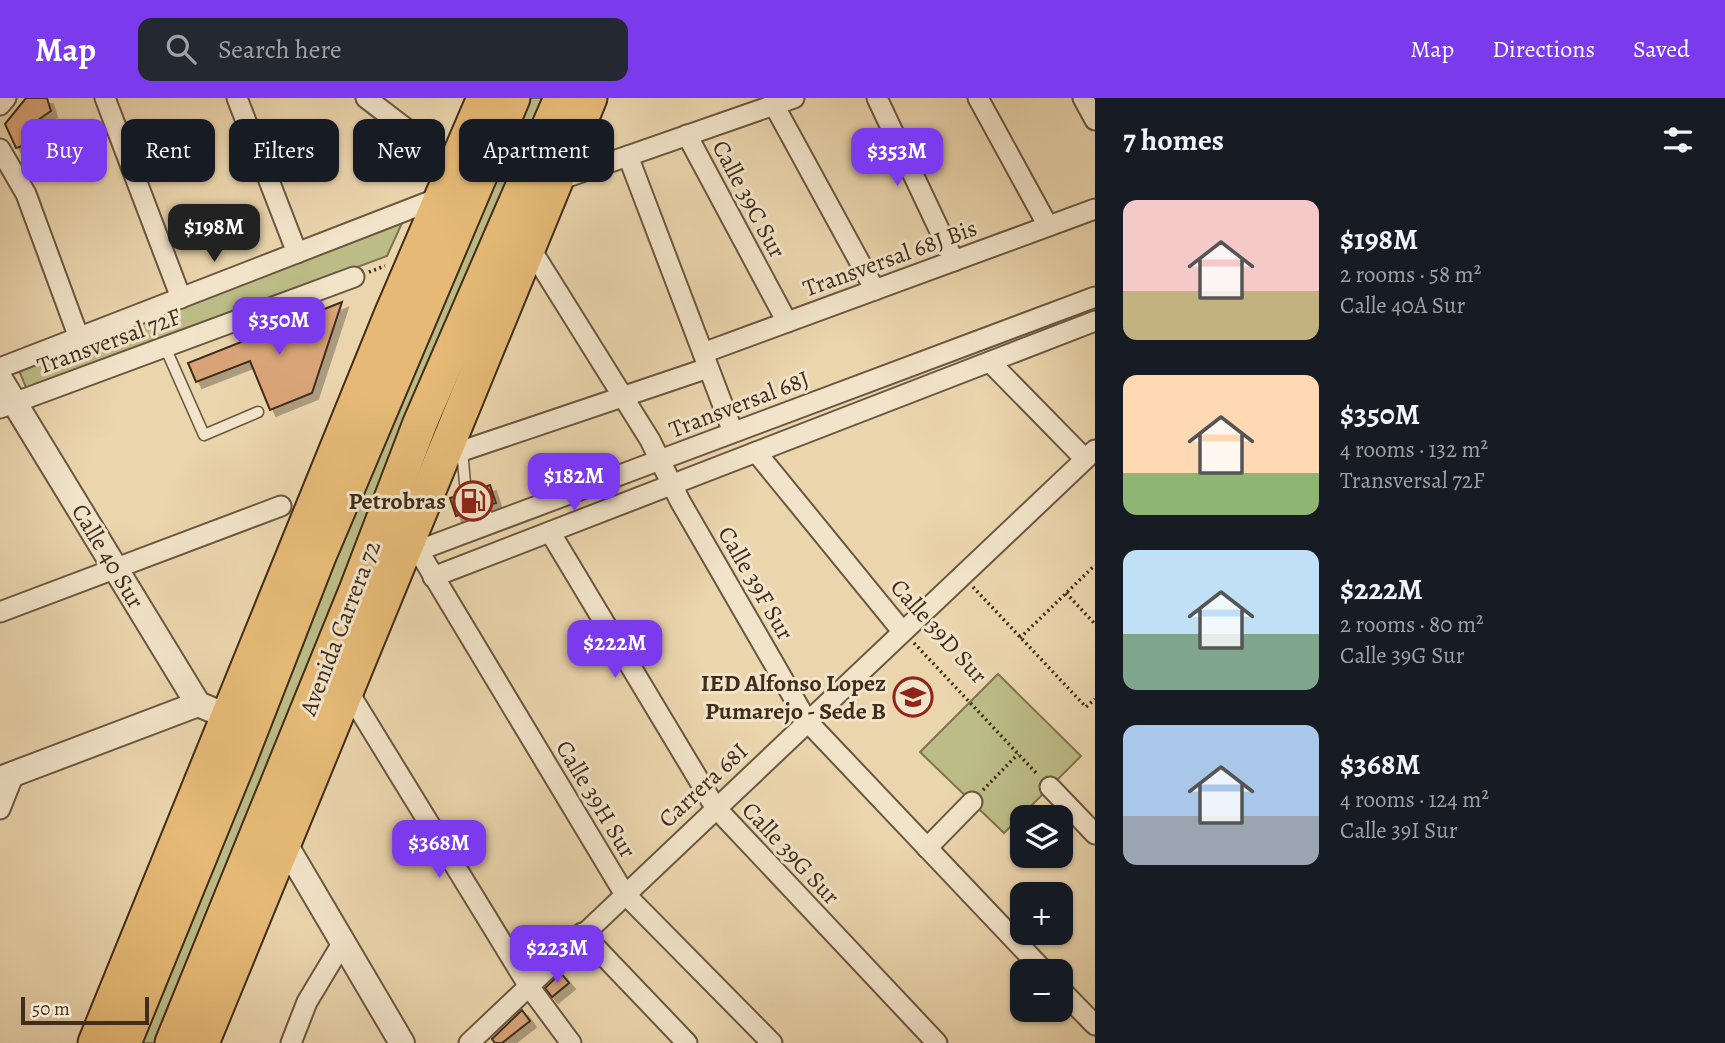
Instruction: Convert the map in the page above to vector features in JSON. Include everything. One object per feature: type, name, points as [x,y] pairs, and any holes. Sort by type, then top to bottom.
[{"type":"highway","points":[[95,1043],[354,403],[484,98]]},
{"type":"highway","name":"Avenida Carrera 72","points":[[124,1043],[318,555],[513,98]]},
{"type":"highway","name":"Avenida Carrera 72","points":[[172,1043],[353,600],[420,423],[561,98]]},
{"type":"highway","name":"Avenida Carrera 72","points":[[581,119],[590,98]]},
{"type":"highway","name":"Avenida Carrera 72","points":[[202,1043],[348,691],[446,469],[512,288],[556,182]]},
{"type":"highway","points":[[458,335],[512,288]]},
{"type":"highway","points":[[194,1043],[212,948]]},
{"type":"highway","points":[[104,1043],[149,985]]},
{"type":"street","points":[[0,105],[6,98]]},
{"type":"street","points":[[105,98],[181,298]]},
{"type":"street","points":[[237,98],[297,253]]},
{"type":"street","points":[[366,98],[455,166]]},
{"type":"street","points":[[614,161],[794,98]]},
{"type":"street","points":[[877,98],[954,261]]},
{"type":"street","points":[[978,98],[1048,226]]},
{"type":"street","points":[[1083,98],[1095,120]]},
{"type":"street","points":[[774,105],[875,290]]},
{"type":"street","name":"Calle 39C Sur","points":[[687,135],[787,322]]},
{"type":"street","points":[[0,149],[26,194],[79,338]]},
{"type":"street","points":[[628,156],[733,432]]},
{"type":"street","points":[[0,368],[442,197]]},
{"type":"street","name":"Transversal 68J Bis","points":[[446,469],[623,396],[787,322],[1095,209]]},
{"type":"street","name":"Calle 39F Sur","points":[[529,246],[623,396],[807,721],[1033,959]]},
{"type":"street","name":"Transversal 72F","points":[[7,405],[354,277]]},
{"type":"street","name":"Transversal 68J","points":[[409,553],[487,515],[659,460],[1095,296]]},
{"type":"street","name":"Transversal 68J","points":[[433,577],[1095,321]]},
{"type":"street","points":[[990,362],[1090,454]]},
{"type":"street","name":"Calle 40 Sur","points":[[0,379],[7,405],[116,569],[198,704]]},
{"type":"street","name":"Calle 39D Sur","points":[[757,452],[902,631]]},
{"type":"street","name":"Carrera 68I","points":[[469,1043],[624,893],[1090,454]]},
{"type":"street","points":[[0,612],[281,506]]},
{"type":"street","name":"Calle 39G Sur","points":[[550,532],[715,807],[937,1043]]},
{"type":"street","name":"Calle 39H Sur","points":[[409,553],[433,577],[624,893],[772,1043]]},
{"type":"street","points":[[348,691],[528,985],[571,1043]]},
{"type":"street","points":[[0,809],[7,777],[198,704],[229,717]]},
{"type":"street","points":[[1050,787],[1095,834]]},
{"type":"street","points":[[927,848],[972,802]]},
{"type":"street","points":[[285,844],[402,1043]]},
{"type":"street","points":[[582,933],[687,1043]]},
{"type":"street","points":[[291,1043],[307,1002],[343,942]]},
{"type":"street","points":[[1073,1002],[1095,1025]]},
{"type":"lane","points":[[165,347],[204,435],[258,412]]},
{"type":"lane","points":[[446,469],[468,487],[446,469]]},
{"type":"path","points":[[1020,638],[1095,565]]},
{"type":"path","points":[[962,575],[1086,707],[1095,699]]},
{"type":"path","points":[[1066,593],[1095,624]]},
{"type":"path","name":"Calle 39D Sur","points":[[902,631],[1050,787]]},
{"type":"path","points":[[972,802],[1018,754]]},
{"type":"green space","points":[[529,98],[552,98],[543,119],[520,119]]},
{"type":"green space","points":[[493,182],[517,182],[163,1043],[133,1043],[221,829],[304,641],[360,495]]},
{"type":"green space","points":[[402,223],[387,256],[27,390],[18,368]]},
{"type":"green space","points":[[998,674],[1081,756],[1032,805],[1010,805],[1010,827],[1004,833],[920,752]]},
{"type":"building","points":[[26,98],[47,98],[51,111],[39,119],[21,119],[21,146],[16,148],[5,124]]},
{"type":"building","points":[[342,302],[312,393],[270,410],[250,361],[196,382],[188,363]]},
{"type":"building","name":"Petrobras","points":[[490,485],[496,503],[489,505],[481,501],[475,510],[456,516],[450,498],[464,494],[473,498],[478,489]]},
{"type":"building","points":[[561,973],[569,983],[552,997],[545,988]]},
{"type":"building","points":[[522,1010],[530,1021],[502,1043],[495,1043],[492,1039]]},
{"type":"place","name":"Petrobras","points":[[473,501]]},
{"type":"place","name":"IED Alfonso Lopez Pumarejo - Sede B","points":[[913,697]]}]
